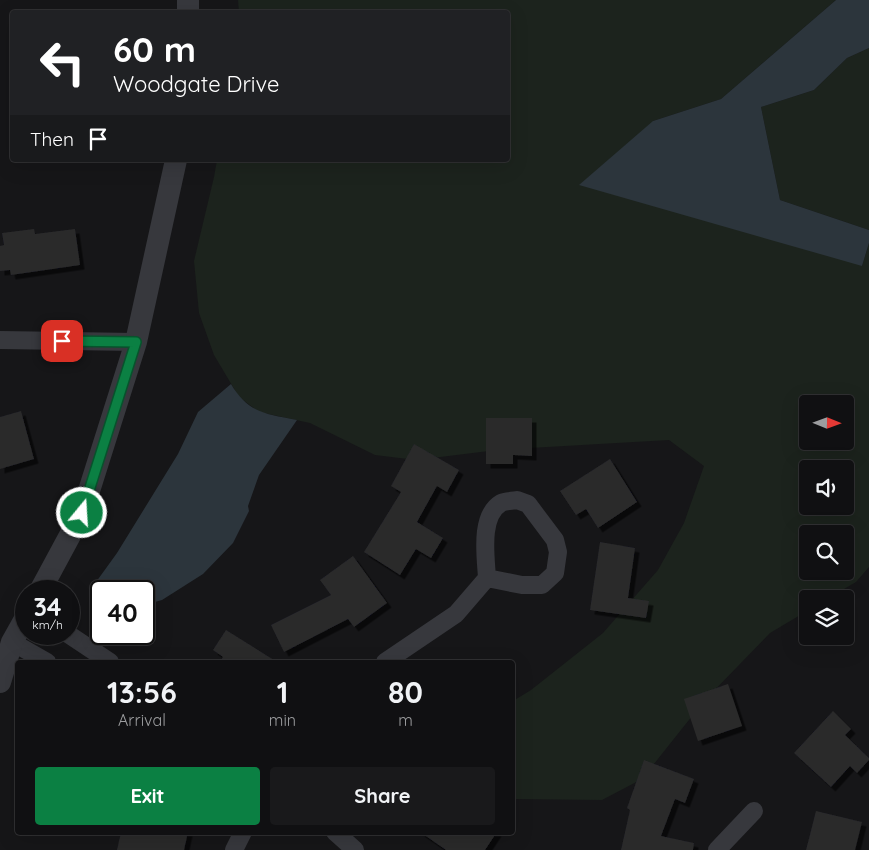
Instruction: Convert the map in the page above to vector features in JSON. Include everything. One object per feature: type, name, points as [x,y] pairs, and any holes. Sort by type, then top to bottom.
[{"type":"street","points":[[46,580],[82,513],[136,342],[176,162]]},
{"type":"street","points":[[0,340],[136,342]]},
{"type":"street","points":[[388,660],[456,614],[487,578],[485,540],[491,513],[501,503],[517,500],[528,504],[555,540],[558,552],[555,573],[542,585],[522,585],[487,578]]},
{"type":"street","points":[[0,682],[6,647],[15,634]]},
{"type":"street","points":[[80,642],[107,660]]},
{"type":"street","points":[[6,647],[42,660]]},
{"type":"street","points":[[717,850],[754,811]]},
{"type":"street","points":[[234,850],[242,835]]},
{"type":"street","points":[[338,835],[355,850]]},
{"type":"shaded area","points":[[238,0],[836,0],[721,99],[653,121],[862,266],[869,243],[869,567],[856,582],[842,590],[799,590],[799,616],[770,633],[704,701],[642,779],[602,800],[516,799],[515,700],[531,690],[603,633],[658,570],[684,523],[704,466],[669,440],[497,450],[416,460],[375,455],[310,423],[259,412],[239,397],[214,355],[199,313],[194,261],[217,162],[510,162],[510,10],[239,10]]},
{"type":"shaded area","points":[[836,0],[869,0],[869,48],[847,58],[814,90],[761,107],[780,200],[869,230],[869,243],[862,266],[579,185],[653,121],[721,99]]},
{"type":"shaded area","points":[[869,48],[869,230],[780,200],[761,107],[814,90],[847,58]]},
{"type":"shaded area","points":[[231,384],[237,394],[251,407],[267,414],[297,420],[259,475],[248,506],[249,511],[233,543],[203,574],[162,600],[155,602],[155,580],[98,580],[117,553],[178,454],[198,412]]},
{"type":"building","points":[[34,229],[35,234],[75,229],[80,265],[11,275],[10,270],[0,271],[0,246],[4,245],[2,233]]},
{"type":"building","points":[[21,411],[34,459],[0,469],[0,417]]},
{"type":"building","points":[[486,418],[532,418],[532,456],[513,455],[513,464],[486,464]]},
{"type":"building","points":[[414,444],[459,470],[447,492],[437,486],[417,522],[443,538],[431,558],[416,549],[400,575],[364,552],[401,492],[391,486]]},
{"type":"building","points":[[610,459],[637,502],[598,528],[586,509],[576,515],[560,491]]},
{"type":"building","points":[[600,542],[635,548],[628,598],[649,601],[646,618],[590,610]]},
{"type":"building","points":[[353,556],[387,603],[354,627],[348,619],[284,652],[271,625],[331,595],[320,580]]},
{"type":"building","points":[[226,630],[274,660],[221,660],[223,657],[213,650]]},
{"type":"building","points":[[728,684],[742,726],[698,741],[684,699]]},
{"type":"building","points":[[833,711],[851,729],[845,735],[869,760],[857,773],[850,766],[831,787],[794,753]]},
{"type":"building","points":[[644,760],[694,779],[685,803],[675,799],[661,836],[694,843],[693,850],[621,850],[630,810],[627,808]]},
{"type":"building","points":[[816,811],[862,822],[855,850],[806,850]]},
{"type":"building","points":[[120,835],[187,835],[184,850],[117,850]]},
{"type":"building","points":[[424,835],[495,835],[485,850],[446,850]]},
{"type":"route","points":[[62,341],[136,342],[82,513]]}]
